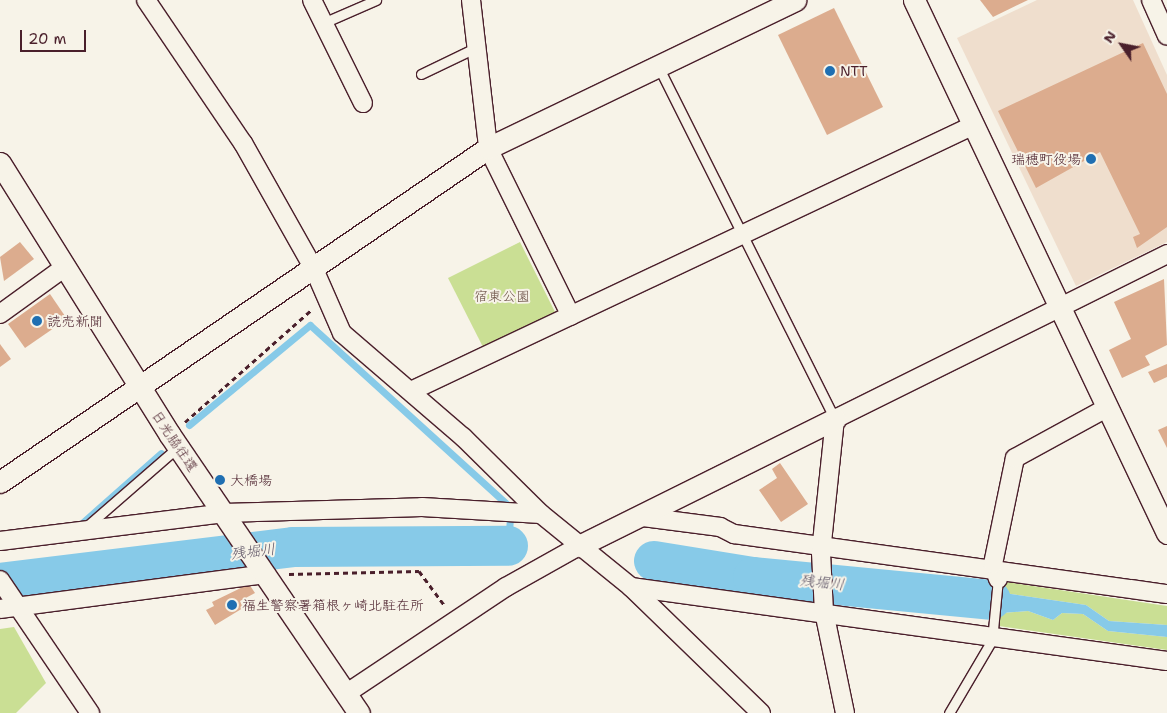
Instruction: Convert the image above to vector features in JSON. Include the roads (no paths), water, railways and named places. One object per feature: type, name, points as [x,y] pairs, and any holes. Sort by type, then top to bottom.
[{"type":"street","points":[[146,0],[243,143],[314,269],[342,333],[411,391],[541,514],[578,546],[631,587],[760,713]]},
{"type":"street","points":[[312,0],[363,104]]},
{"type":"street","points":[[471,0],[488,148],[571,316]]},
{"type":"street","points":[[0,482],[314,269],[488,148],[794,0]]},
{"type":"street","points":[[914,0],[1057,307],[1162,509],[1167,534]]},
{"type":"street","points":[[1151,0],[1166,32]]},
{"type":"street","points":[[411,391],[972,126]]},
{"type":"street","name":"日光脇往還","points":[[0,163],[174,440],[359,713]]},
{"type":"street","points":[[347,693],[506,587],[578,546],[643,517],[1057,307],[1167,254]]},
{"type":"street","points":[[0,314],[65,267]]},
{"type":"street","points":[[998,574],[993,564],[1015,458],[1108,407]]},
{"type":"street","points":[[835,419],[821,549],[824,609],[845,713]]},
{"type":"street","points":[[0,541],[82,531],[227,518],[422,507],[541,514]]},
{"type":"street","points":[[643,517],[821,549],[998,574],[1167,594]]},
{"type":"street","points":[[90,713],[6,597],[263,570]]},
{"type":"street","points":[[631,587],[824,609],[1167,661]]},
{"type":"lane","points":[[323,23],[376,0]]},
{"type":"lane","points":[[421,74],[476,48]]},
{"type":"lane","points":[[658,66],[835,419]]},
{"type":"lane","points":[[82,531],[174,440]]},
{"type":"lane","points":[[949,713],[992,634],[998,574]]},
{"type":"water","points":[[1004,593],[1086,605],[1109,621],[1167,625],[1167,637],[1108,631],[1083,614],[1062,613],[1053,620],[1028,611],[1001,613]]},
{"type":"waterway","points":[[189,425],[310,325],[509,506]]},
{"type":"waterway","points":[[83,522],[161,453]]},
{"type":"waterway","points":[[508,546],[510,519]]},
{"type":"waterway","name":"残堀川","points":[[0,583],[293,547],[508,546]]},
{"type":"waterway","name":"残堀川","points":[[654,561],[753,577],[991,600]]},
{"type":"place","name":"NTT","points":[[830,71]]},
{"type":"place","name":"瑞穂町役場","points":[[1091,159]]},
{"type":"place","name":"読売新聞","points":[[37,321]]},
{"type":"place","name":"大橋場","points":[[220,480]]},
{"type":"place","name":"福生警察署箱根ヶ崎北駐在所","points":[[232,605]]},
{"type":"park label","name":"宿東公園","points":[[502,296]]}]
